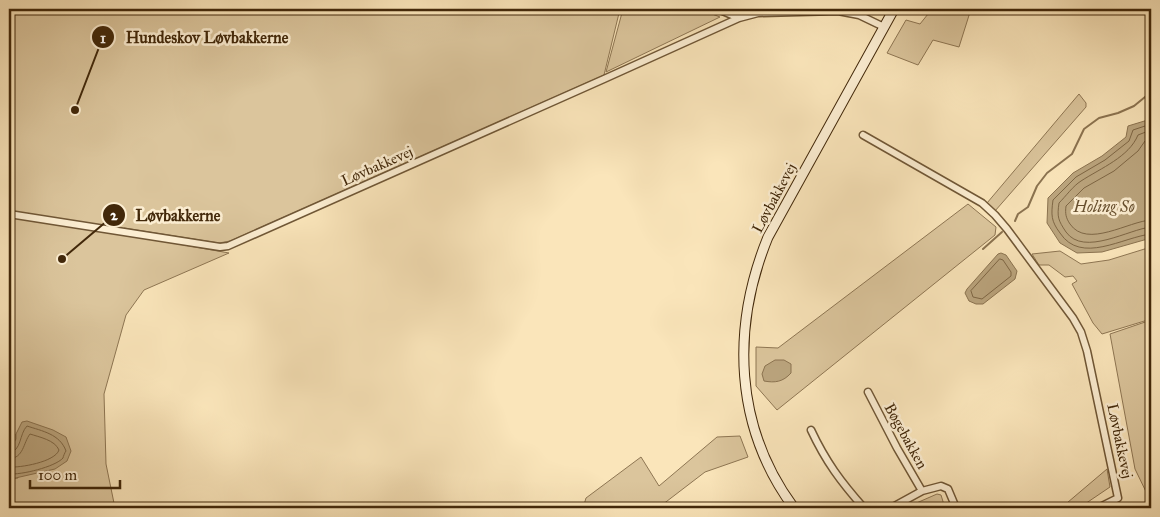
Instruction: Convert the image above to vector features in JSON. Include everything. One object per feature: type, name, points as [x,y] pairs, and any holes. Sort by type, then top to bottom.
[{"type":"street","points":[[718,9],[739,18]]},
{"type":"street","name":"Løvbakkevej","points":[[794,508],[772,473],[752,422],[744,374],[743,346],[749,295],[758,262],[768,237],[894,9]]},
{"type":"street","name":"Løvbakkevej","points":[[9,214],[220,247],[228,246],[739,18],[758,13],[838,11],[858,15],[884,27]]},
{"type":"street","name":"Løvbakkevej","points":[[863,135],[982,203],[995,215],[1022,248],[1073,318],[1081,332],[1087,351],[1118,498],[1098,508]]},
{"type":"street","name":"Bøgebakken","points":[[868,392],[922,491]]},
{"type":"street","points":[[811,430],[825,459],[846,488],[864,508]]},
{"type":"street","name":"Bøgebakken","points":[[891,508],[922,491],[937,486],[944,486],[951,494],[956,508]]},
{"type":"shaded area","points":[[9,9],[620,9],[604,75],[230,241],[219,243],[124,228],[122,234],[229,253],[144,290],[126,315],[104,394],[106,464],[115,508],[9,508],[9,476],[11,479],[18,478],[16,434],[16,439],[9,451]]},
{"type":"shaded area","points":[[623,9],[699,9],[720,17],[606,72]]},
{"type":"shaded area","points":[[932,9],[971,9],[959,47],[933,40],[918,65],[887,53],[906,20],[920,24]]},
{"type":"shaded area","points":[[1079,94],[1086,103],[1086,107],[995,211],[987,203]]},
{"type":"shaded area","points":[[968,204],[996,227],[995,235],[777,410],[756,386],[756,347],[778,348]]},
{"type":"shaded area","points":[[1151,247],[1151,319],[1102,334],[1093,323],[1072,284],[1077,281],[1073,276],[1065,277],[1049,265],[1039,265],[1032,254],[1060,251],[1081,264],[1109,260]]},
{"type":"shaded area","points":[[1151,320],[1151,502],[1135,469],[1110,334]]},
{"type":"shaded area","points":[[740,436],[748,457],[705,472],[658,508],[583,508],[586,498],[641,457],[659,486],[717,437]]},
{"type":"shaded area","points":[[1107,469],[1110,487],[1079,508],[1061,508]]},
{"type":"shaded area","points":[[937,494],[941,495],[945,508],[905,508]]},
{"type":"water","name":"Holing Sø","points":[[1151,119],[1151,238],[1102,252],[1077,253],[1060,243],[1047,223],[1048,198],[1073,173],[1102,156],[1126,137],[1128,126]]},
{"type":"water","points":[[1001,253],[1006,255],[1017,271],[1015,279],[983,304],[969,301],[965,293],[967,289]]},
{"type":"water","points":[[775,360],[784,360],[791,364],[791,373],[779,381],[764,381],[762,374],[765,366]]},
{"type":"water","points":[[27,421],[53,430],[66,437],[71,451],[67,461],[55,469],[11,479],[9,476],[9,451],[22,422]]},
{"type":"waterway","points":[[1015,221],[1018,214],[1028,207],[1037,186],[1047,173],[1072,154],[1084,129],[1099,118],[1134,106],[1151,94]]},
{"type":"waterway","points":[[983,249],[1002,232]]},
{"type":"place","name":"Hundeskov Løvbakkerne","points":[[75,110]]},
{"type":"place","name":"Løvbakkerne","points":[[62,259]]}]
